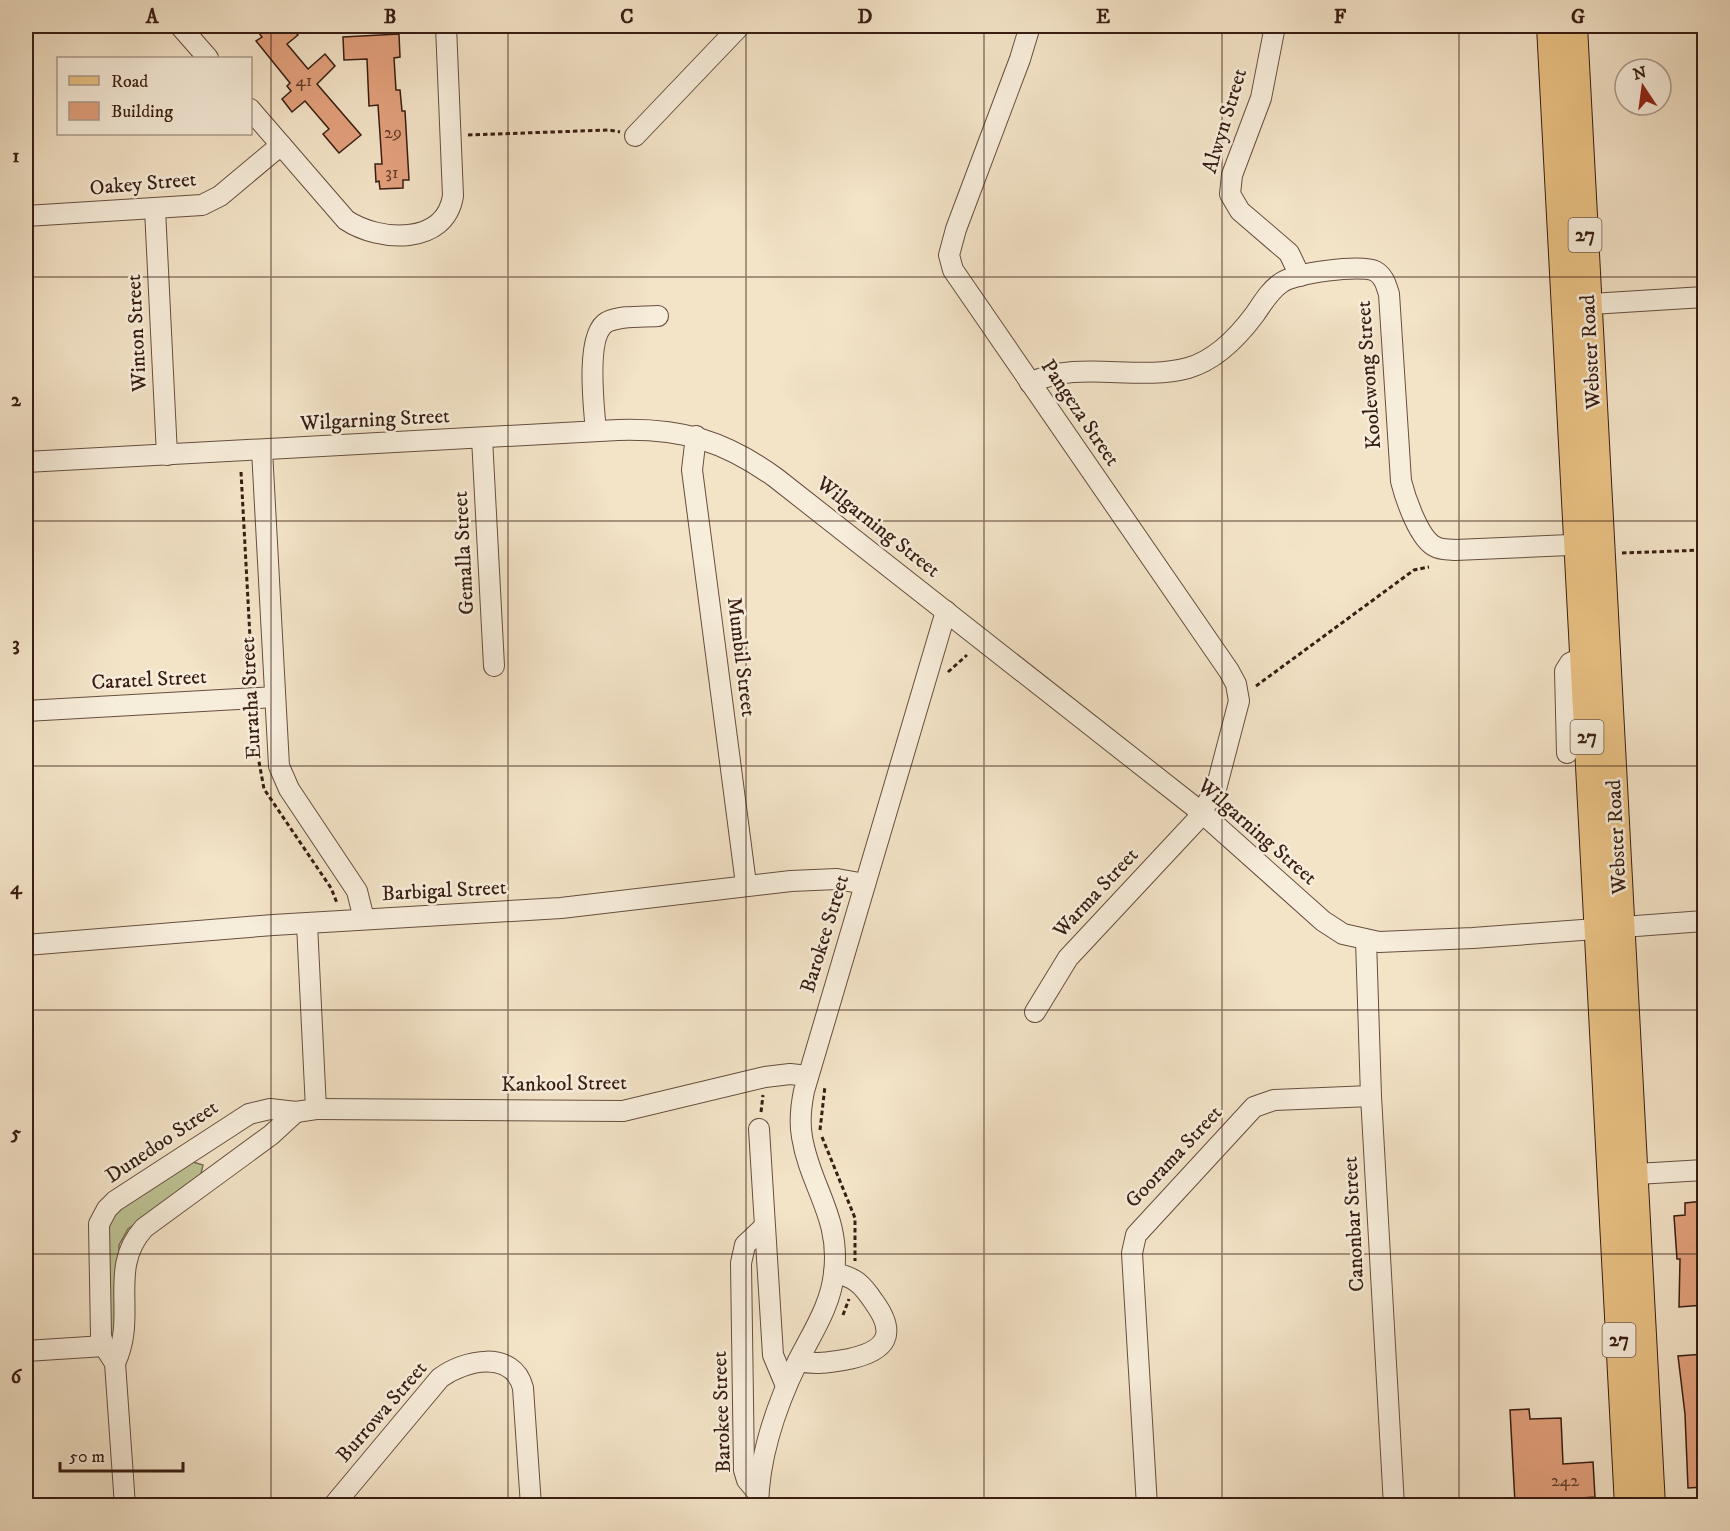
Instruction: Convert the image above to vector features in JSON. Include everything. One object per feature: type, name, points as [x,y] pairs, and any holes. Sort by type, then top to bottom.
[{"type":"main road","name":"Webster Road","points":[[1550,26],[1576,305],[1592,547],[1622,1175],[1628,1506]]},
{"type":"main road","name":"Webster Road","points":[[1574,26],[1576,305]]},
{"type":"main road","name":"Webster Road","points":[[1592,547],[1583,657],[1609,928]]},
{"type":"main road","name":"Webster Road","points":[[1622,1175],[1652,1506]]},
{"type":"street","points":[[180,26],[207,57]]},
{"type":"street","points":[[252,111],[346,220],[366,231],[399,235],[434,228],[448,214],[453,196],[446,26]]},
{"type":"street","points":[[635,136],[740,26]]},
{"type":"street","name":"Pangeza Street","points":[[1030,26],[1020,59],[956,229],[949,255],[953,270],[1236,684],[1238,709],[1222,774],[1201,813]]},
{"type":"street","name":"Alwyn Street","points":[[1275,26],[1261,98],[1232,175],[1230,189],[1232,199],[1240,211],[1293,258],[1300,276]]},
{"type":"street","name":"Oakey Street","points":[[26,216],[190,207],[211,202],[281,145]]},
{"type":"street","name":"Winton Street","points":[[155,209],[167,455]]},
{"type":"street","name":"Koolewong Street","points":[[1030,383],[1055,373],[1075,370],[1158,372],[1199,364],[1237,337],[1279,284],[1300,276],[1368,269],[1383,279],[1390,302],[1401,481],[1406,501],[1428,542],[1439,548],[1455,550],[1592,547]]},
{"type":"street","points":[[1576,305],[1704,297]]},
{"type":"street","points":[[596,431],[593,377],[596,333],[604,324],[614,320],[658,316]]},
{"type":"street","name":"Wilgarning Street","points":[[26,462],[596,431],[658,430],[696,436],[724,446],[758,465],[1201,813],[1323,921],[1343,934],[1366,940],[1473,938],[1704,921]]},
{"type":"street","name":"Mumbil Street","points":[[696,436],[692,470],[746,884]]},
{"type":"street","name":"Gemalla Street","points":[[482,438],[494,666]]},
{"type":"street","name":"Euratha Street","points":[[262,450],[281,775],[357,891],[364,920]]},
{"type":"street","name":"Barokee Street","points":[[758,1499],[767,1441],[786,1386],[828,1299],[834,1274],[835,1249],[831,1220],[802,1138],[802,1104],[817,1077],[865,884],[945,611]]},
{"type":"street","points":[[1567,753],[1565,671],[1569,664],[1583,657]]},
{"type":"street","name":"Caratel Street","points":[[26,711],[275,697]]},
{"type":"street","name":"Warma Street","points":[[1035,1012],[1068,958],[1188,831],[1201,813]]},
{"type":"street","name":"Barbigal Street","points":[[26,945],[593,905],[746,884],[837,879],[865,884]]},
{"type":"street","points":[[307,924],[316,1108]]},
{"type":"street","name":"Canonbar Street","points":[[1366,940],[1371,1095],[1394,1506]]},
{"type":"street","name":"Kankool Street","points":[[316,1108],[622,1111],[765,1077],[790,1074],[817,1077]]},
{"type":"street","name":"Goorama Street","points":[[1147,1506],[1132,1253],[1136,1235],[1260,1103],[1274,1100],[1371,1095]]},
{"type":"street","name":"Dunedoo Street","points":[[115,1363],[104,1346],[98,1241],[99,1224],[107,1209],[236,1121],[260,1110],[296,1112],[316,1108]]},
{"type":"street","name":"Dunedoo Street","points":[[125,1506],[115,1363],[125,1337],[126,1262],[135,1238],[144,1228],[271,1135],[296,1112]]},
{"type":"street","points":[[759,1129],[773,1355],[786,1386]]},
{"type":"street","points":[[1622,1175],[1704,1170]]},
{"type":"street","name":"Barokee Street","points":[[758,1499],[744,1470],[741,1263],[746,1245],[765,1227]]},
{"type":"street","points":[[798,1361],[819,1364],[866,1355],[878,1349],[885,1339],[887,1328],[883,1316],[863,1287],[854,1278],[834,1274]]},
{"type":"street","points":[[26,1351],[104,1346]]},
{"type":"street","name":"Burrowa Street","points":[[333,1506],[440,1378],[467,1364],[499,1362],[518,1373],[523,1388],[531,1506]]},
{"type":"path","points":[[451,136],[609,130],[635,136]]},
{"type":"path","points":[[241,472],[251,656],[255,673]]},
{"type":"path","points":[[1592,547],[1704,550]]},
{"type":"path","points":[[1256,686],[1414,570],[1429,567]]},
{"type":"path","points":[[946,680],[949,668],[967,655]]},
{"type":"path","points":[[759,1129],[765,1077]]},
{"type":"path","points":[[817,1077],[820,1133],[855,1218],[855,1262]]},
{"type":"green space","points":[[193,1162],[203,1165],[200,1178],[128,1229],[119,1245],[119,1333],[111,1345],[104,1224],[113,1212]]},
{"type":"building","points":[[269,26],[290,26],[298,35],[287,44],[308,69],[325,54],[335,66],[317,84],[361,135],[339,153],[323,134],[329,129],[305,101],[292,112],[282,99],[291,91],[287,86],[290,83],[256,41],[262,37],[259,33]]},
{"type":"building","points":[[399,34],[400,57],[394,58],[396,90],[400,90],[402,111],[405,111],[409,180],[403,180],[403,188],[380,189],[379,181],[376,182],[375,164],[382,164],[378,105],[369,106],[367,59],[344,60],[343,37]]},
{"type":"building","points":[[1704,1201],[1704,1305],[1679,1307],[1680,1259],[1677,1259],[1674,1216],[1685,1215],[1685,1203]]},
{"type":"building","points":[[1704,1354],[1704,1487],[1688,1488],[1685,1414],[1678,1356]]},
{"type":"building","points":[[1529,1409],[1530,1419],[1561,1418],[1563,1464],[1593,1462],[1595,1497],[1515,1503],[1510,1410]]}]
